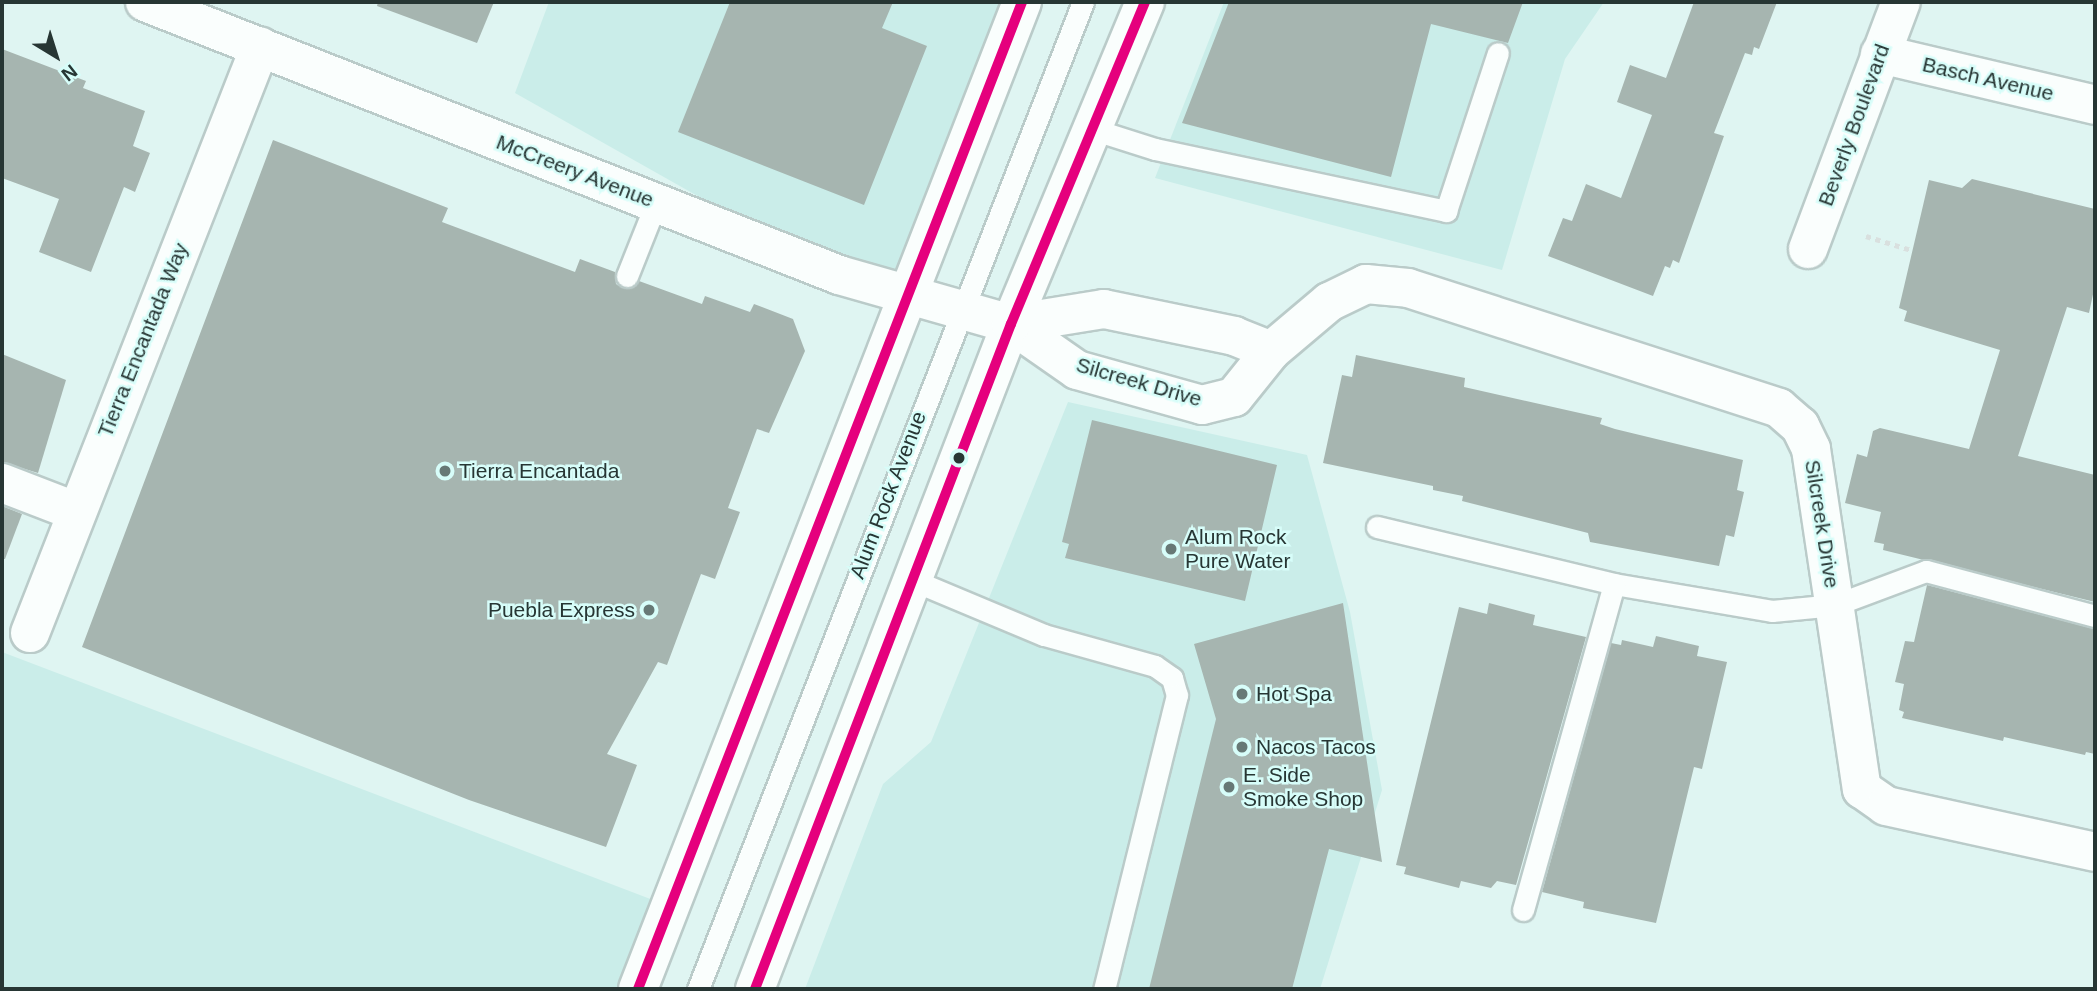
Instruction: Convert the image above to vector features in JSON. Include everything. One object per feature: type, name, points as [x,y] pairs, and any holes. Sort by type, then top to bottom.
[{"type":"street","points":[[638,989],[1022,2]]},
{"type":"street","points":[[755,989],[910,579],[1011,324],[1145,2]]},
{"type":"street","name":"Beverly Boulevard","points":[[1808,249],[1901,2]]},
{"type":"street","name":"McCreery Avenue","points":[[157,4],[839,275],[1011,324]]},
{"type":"street","name":"Tierra Encantada Way","points":[[30,633],[75,511],[260,47]]},
{"type":"street","name":"Basch Avenue","points":[[1880,54],[2095,105]]},
{"type":"street","name":"Silcreek Drive","points":[[1011,324],[1077,370],[1202,405],[1234,397],[1271,351],[1329,302],[1366,284],[1408,288],[1779,408],[1800,426],[1811,449],[1862,789],[1886,806],[2095,852]]},
{"type":"street","points":[[1011,324],[1104,309],[1234,336],[1271,351]]},
{"type":"street","points":[[2,483],[75,511]]},
{"type":"lane","name":"Alum Rock Avenue","points":[[698,989],[960,310],[1083,2]]},
{"type":"lane","points":[[1093,129],[1155,149],[1446,211],[1498,53]]},
{"type":"lane","points":[[627,276],[656,203]]},
{"type":"lane","points":[[1377,527],[1614,584],[1772,611],[1835,605],[1926,571],[2095,616]]},
{"type":"lane","points":[[910,579],[1044,635],[1155,666],[1172,678],[1177,695],[1104,989]]},
{"type":"lane","points":[[1523,910],[1614,584]]},
{"type":"path","points":[[1866,236],[1911,250]]},
{"type":"shaded area","points":[[549,2],[1008,2],[887,303],[515,93]]},
{"type":"shaded area","points":[[1224,2],[1604,2],[1565,59],[1502,270],[1155,178]]},
{"type":"shaded area","points":[[1068,402],[1307,455],[1350,612],[1382,790],[1320,989],[805,989],[883,784],[931,742]]},
{"type":"shaded area","points":[[2,652],[653,900],[617,989],[2,989]]},
{"type":"building","points":[[378,2],[494,2],[477,43],[377,6]]},
{"type":"building","points":[[730,2],[893,2],[882,28],[927,46],[864,205],[678,132]]},
{"type":"building","points":[[1229,2],[1523,2],[1508,43],[1431,24],[1391,177],[1182,123]]},
{"type":"building","points":[[1694,2],[1777,2],[1759,49],[1754,47],[1752,55],[1745,53],[1714,133],[1724,136],[1679,263],[1673,260],[1670,268],[1665,266],[1653,296],[1548,256],[1563,218],[1572,221],[1586,184],[1621,198],[1652,115],[1617,102],[1630,65],[1666,78]]},
{"type":"building","points":[[2,49],[86,81],[83,88],[145,111],[133,146],[150,153],[135,192],[124,187],[91,272],[39,252],[59,199],[2,178]]},
{"type":"building","name":"Tierra Encantada","points":[[273,140],[448,208],[442,222],[575,272],[580,259],[615,272],[616,284],[623,288],[639,281],[702,304],[705,296],[750,312],[754,304],[793,319],[805,351],[769,433],[757,429],[728,508],[740,512],[715,579],[701,574],[667,665],[658,662],[607,754],[637,765],[606,847],[469,800],[82,647]]},
{"type":"building","points":[[1972,179],[2095,209],[2095,285],[2089,313],[2067,307],[2018,456],[2095,475],[2095,602],[1883,550],[1884,544],[1874,542],[1881,512],[1845,503],[1857,454],[1867,457],[1873,431],[1880,428],[1969,449],[2000,350],[1904,321],[1907,311],[1899,308],[1929,180],[1962,188]]},
{"type":"building","points":[[2,354],[66,380],[38,473],[2,462]]},
{"type":"building","points":[[1356,355],[1465,378],[1464,387],[1602,418],[1600,424],[1615,429],[1743,460],[1737,490],[1744,492],[1734,537],[1726,535],[1719,566],[1590,542],[1588,533],[1462,501],[1463,496],[1433,490],[1433,486],[1323,463],[1342,375],[1352,377]]},
{"type":"building","points":[[1092,420],[1277,465],[1245,601],[1065,558],[1069,544],[1062,542]]},
{"type":"building","points":[[2,506],[22,514],[5,559],[2,559]]},
{"type":"building","points":[[1927,585],[2095,629],[2095,754],[2086,752],[2085,755],[2004,737],[2003,741],[1902,718],[1904,712],[1899,710],[1904,684],[1895,682],[1905,641],[1914,642]]},
{"type":"building","points":[[1343,603],[1382,862],[1329,849],[1292,989],[1149,989],[1216,719],[1194,644]]},
{"type":"building","points":[[1489,603],[1535,615],[1533,625],[1586,637],[1516,885],[1497,881],[1491,888],[1461,881],[1459,888],[1404,874],[1406,867],[1396,865],[1459,607],[1487,614]]},
{"type":"building","points":[[1656,636],[1699,646],[1697,656],[1727,662],[1702,769],[1694,767],[1656,923],[1583,908],[1584,902],[1542,892],[1611,643],[1621,645],[1622,640],[1653,647]]},
{"type":"transit line","points":[[638,989],[1022,2]]},
{"type":"transit line","points":[[755,989],[1011,324],[1145,2]]},
{"type":"place","name":"Tierra Encantada","points":[[445,471]]},
{"type":"place","name":"Alum Rock Pure Water","points":[[1171,549]]},
{"type":"place","name":"Puebla Express","points":[[649,610]]},
{"type":"place","name":"Hot Spa","points":[[1242,694]]},
{"type":"place","name":"Nacos Tacos","points":[[1242,747]]},
{"type":"place","name":"E. Side Smoke Shop","points":[[1229,787]]}]
